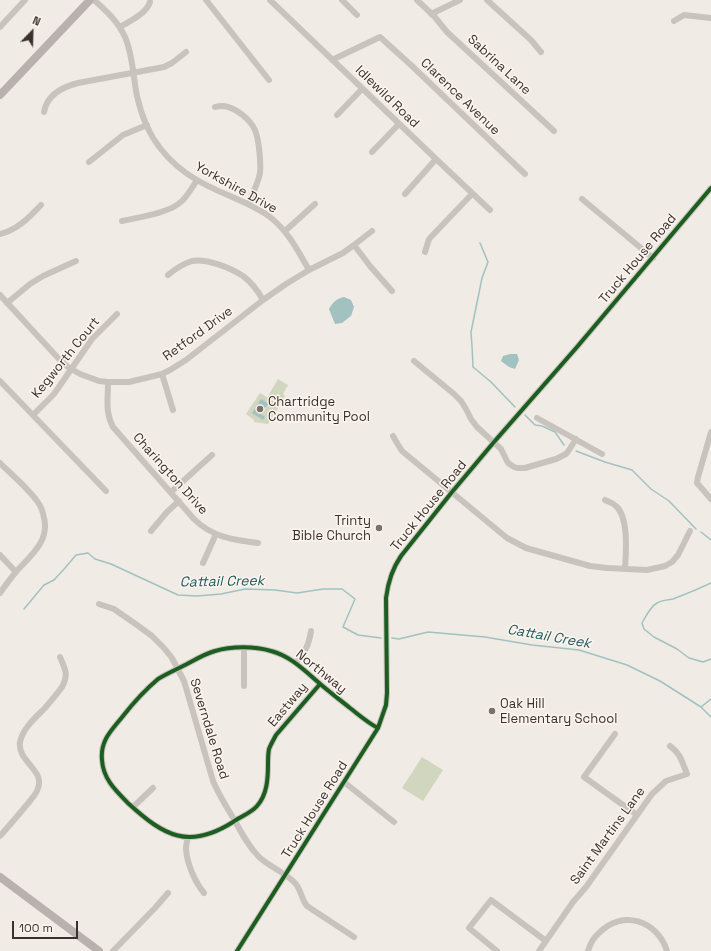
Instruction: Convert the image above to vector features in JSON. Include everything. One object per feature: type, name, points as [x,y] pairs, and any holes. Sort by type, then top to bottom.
[{"type":"main road","points":[[0,95],[90,0]]},
{"type":"main road","points":[[0,877],[99,951]]},
{"type":"street","points":[[15,0],[20,5]]},
{"type":"street","points":[[0,27],[25,0]]},
{"type":"street","name":"Yorkshire Drive","points":[[94,0],[108,12],[120,27],[125,37],[129,48],[138,97],[146,125],[155,141],[181,169],[197,180],[248,204],[270,217],[292,241],[309,270]]},
{"type":"street","points":[[206,0],[269,80]]},
{"type":"street","name":"Idlewild Road","points":[[270,0],[490,210]]},
{"type":"street","points":[[276,5],[281,0]]},
{"type":"street","points":[[342,0],[357,15]]},
{"type":"street","name":"Sabrina Lane","points":[[417,0],[447,32],[554,131]]},
{"type":"street","points":[[431,14],[460,0]]},
{"type":"street","points":[[487,0],[531,40],[541,52]]},
{"type":"street","points":[[120,27],[141,13],[150,2]]},
{"type":"street","points":[[674,20],[684,15],[711,18]]},
{"type":"street","name":"Clarence Avenue","points":[[332,60],[380,37],[525,174]]},
{"type":"street","points":[[44,112],[45,106],[49,99],[57,92],[68,86],[164,67],[186,52]]},
{"type":"street","points":[[337,115],[362,89]]},
{"type":"street","points":[[215,106],[226,106],[242,114],[251,123],[255,130],[259,148],[260,172],[248,204]]},
{"type":"street","points":[[372,152],[399,124]]},
{"type":"street","points":[[89,162],[123,135],[146,125]]},
{"type":"street","points":[[405,194],[436,160]]},
{"type":"street","points":[[122,221],[162,212],[178,205],[186,197],[197,180]]},
{"type":"street","name":"Truck House Road","points":[[238,949],[378,728],[386,705],[387,694],[387,589],[393,570],[401,556],[494,442],[561,366],[711,188]]},
{"type":"street","points":[[425,252],[429,239],[472,194]]},
{"type":"street","points":[[582,199],[652,258]]},
{"type":"street","points":[[0,234],[14,229],[23,223],[41,204]]},
{"type":"street","points":[[285,232],[315,204]]},
{"type":"street","name":"Retford Drive","points":[[0,295],[59,359],[72,370],[88,378],[108,382],[129,382],[162,374],[170,370],[186,360],[286,284],[309,270],[343,253],[372,231]]},
{"type":"street","points":[[354,245],[370,266],[392,290]]},
{"type":"street","points":[[7,303],[30,284],[43,276],[76,261]]},
{"type":"street","points":[[168,275],[178,267],[185,264],[198,261],[208,261],[243,276],[263,300]]},
{"type":"street","name":"Kegworth Court","points":[[33,415],[54,394],[92,339],[117,314]]},
{"type":"street","points":[[414,361],[461,401],[477,427],[501,449],[510,465],[521,469],[556,459],[566,454],[576,439]]},
{"type":"street","points":[[162,374],[173,410]]},
{"type":"street","points":[[0,381],[106,491]]},
{"type":"street","name":"Charington Drive","points":[[108,382],[107,411],[113,428],[200,524],[216,534],[234,540],[258,543]]},
{"type":"street","points":[[537,418],[602,454]]},
{"type":"street","points":[[711,432],[697,483],[711,499]]},
{"type":"street","points":[[393,436],[402,451],[506,538],[521,545],[590,566],[647,570],[665,566],[672,562],[678,556],[690,531]]},
{"type":"street","points":[[171,492],[212,454]]},
{"type":"street","points":[[0,463],[38,502],[45,522],[43,537],[38,547],[0,593]]},
{"type":"street","points":[[605,500],[616,506],[624,522],[626,546],[625,569]]},
{"type":"street","points":[[151,532],[167,512],[179,501]]},
{"type":"street","points":[[203,563],[216,534]]},
{"type":"street","points":[[0,555],[16,572]]},
{"type":"street","name":"Severndale Road","points":[[99,604],[114,609],[152,636],[172,658],[184,682],[213,781],[220,796],[247,842],[258,856],[267,864],[286,875]]},
{"type":"street","points":[[296,663],[307,647],[311,631]]},
{"type":"street","name":"Northway","points":[[133,807],[115,790],[105,775],[102,752],[103,744],[107,735],[134,701],[160,678],[206,654],[215,651],[231,648],[244,648],[270,650],[280,654],[296,663],[367,722],[378,728]]},
{"type":"street","points":[[244,648],[244,686]]},
{"type":"street","points":[[0,836],[39,788],[36,771],[22,755],[20,744],[24,732],[65,682],[66,673],[60,657]]},
{"type":"street","name":"Eastway","points":[[133,807],[152,824],[162,830],[172,834],[188,837],[210,834],[225,827],[249,812],[256,807],[265,791],[271,743],[276,735],[320,684]]},
{"type":"street","points":[[615,734],[584,777],[637,815]]},
{"type":"street","name":"Saint Martins Lane","points":[[539,951],[652,794],[662,784],[671,779],[687,774],[680,756],[670,746]]},
{"type":"street","points":[[344,782],[394,822]]},
{"type":"street","points":[[133,807],[153,788]]},
{"type":"street","points":[[188,837],[186,850],[188,860],[194,878],[204,893]]},
{"type":"street","points":[[286,875],[296,884],[302,899],[307,906],[354,937]]},
{"type":"street","points":[[113,951],[168,893]]},
{"type":"street","points":[[497,951],[468,928],[491,900],[546,941]]},
{"type":"street","points":[[588,951],[591,942],[603,928],[608,924],[619,920],[638,921],[652,928],[657,933],[667,951]]},
{"type":"street","points":[[238,949],[246,951]]},
{"type":"green space","points":[[278,379],[288,385],[283,394],[285,396],[280,403],[268,396]]},
{"type":"green space","points":[[260,393],[280,405],[268,424],[254,422],[254,420],[246,414]]},
{"type":"green space","points":[[422,757],[443,770],[423,801],[402,788]]},
{"type":"water","points":[[344,297],[351,300],[354,307],[351,316],[342,323],[335,324],[329,309],[335,301]]},
{"type":"water","points":[[517,354],[519,360],[515,369],[509,367],[501,361],[503,356]]},
{"type":"water","name":"Chartridge Community Pool","points":[[261,399],[269,404],[261,414],[265,417],[263,420],[252,413]]},
{"type":"waterway","points":[[480,243],[488,262],[482,278],[471,332],[473,367],[491,382],[515,407]]},
{"type":"waterway","points":[[525,415],[535,425],[542,426],[555,432],[564,445]]},
{"type":"waterway","points":[[576,451],[632,470],[651,489],[669,501],[696,529]]},
{"type":"waterway","points":[[701,532],[711,540]]},
{"type":"waterway","name":"Cattail Creek","points":[[24,609],[44,585],[54,580],[76,555],[88,553],[95,559],[111,564],[178,595],[197,596],[221,594],[245,589],[275,590],[297,593],[323,589],[342,589],[355,599],[343,627],[358,635],[381,638]]},
{"type":"waterway","points":[[711,583],[673,599],[659,602],[650,609],[642,623],[644,629],[654,637],[677,649],[689,658],[703,662],[711,659]]},
{"type":"waterway","name":"Cattail Creek","points":[[392,638],[399,639],[428,632],[485,637],[532,645],[579,650],[627,665],[660,681],[701,707],[711,717]]},
{"type":"waterway","points":[[701,707],[711,699]]},
{"type":"cycle path","points":[[237,951],[378,728],[386,705],[387,693],[386,598],[391,576],[401,556],[494,442],[577,347],[711,188]]},
{"type":"cycle path","points":[[320,684],[276,735],[268,753],[268,775],[265,792],[260,802],[252,811],[217,831],[203,836],[190,837],[178,836],[166,831],[154,824],[129,804],[111,784],[105,773],[102,760],[105,741],[115,726],[144,692],[158,679],[167,674],[207,654],[228,648],[258,648],[284,656],[302,668],[326,689],[364,719],[378,728]]},
{"type":"place","name":"Chartridge Community Pool","points":[[260,409]]},
{"type":"place","name":"Trinty Bible Church","points":[[379,528]]},
{"type":"place","name":"Oak Hill Elementary School","points":[[492,711]]}]
